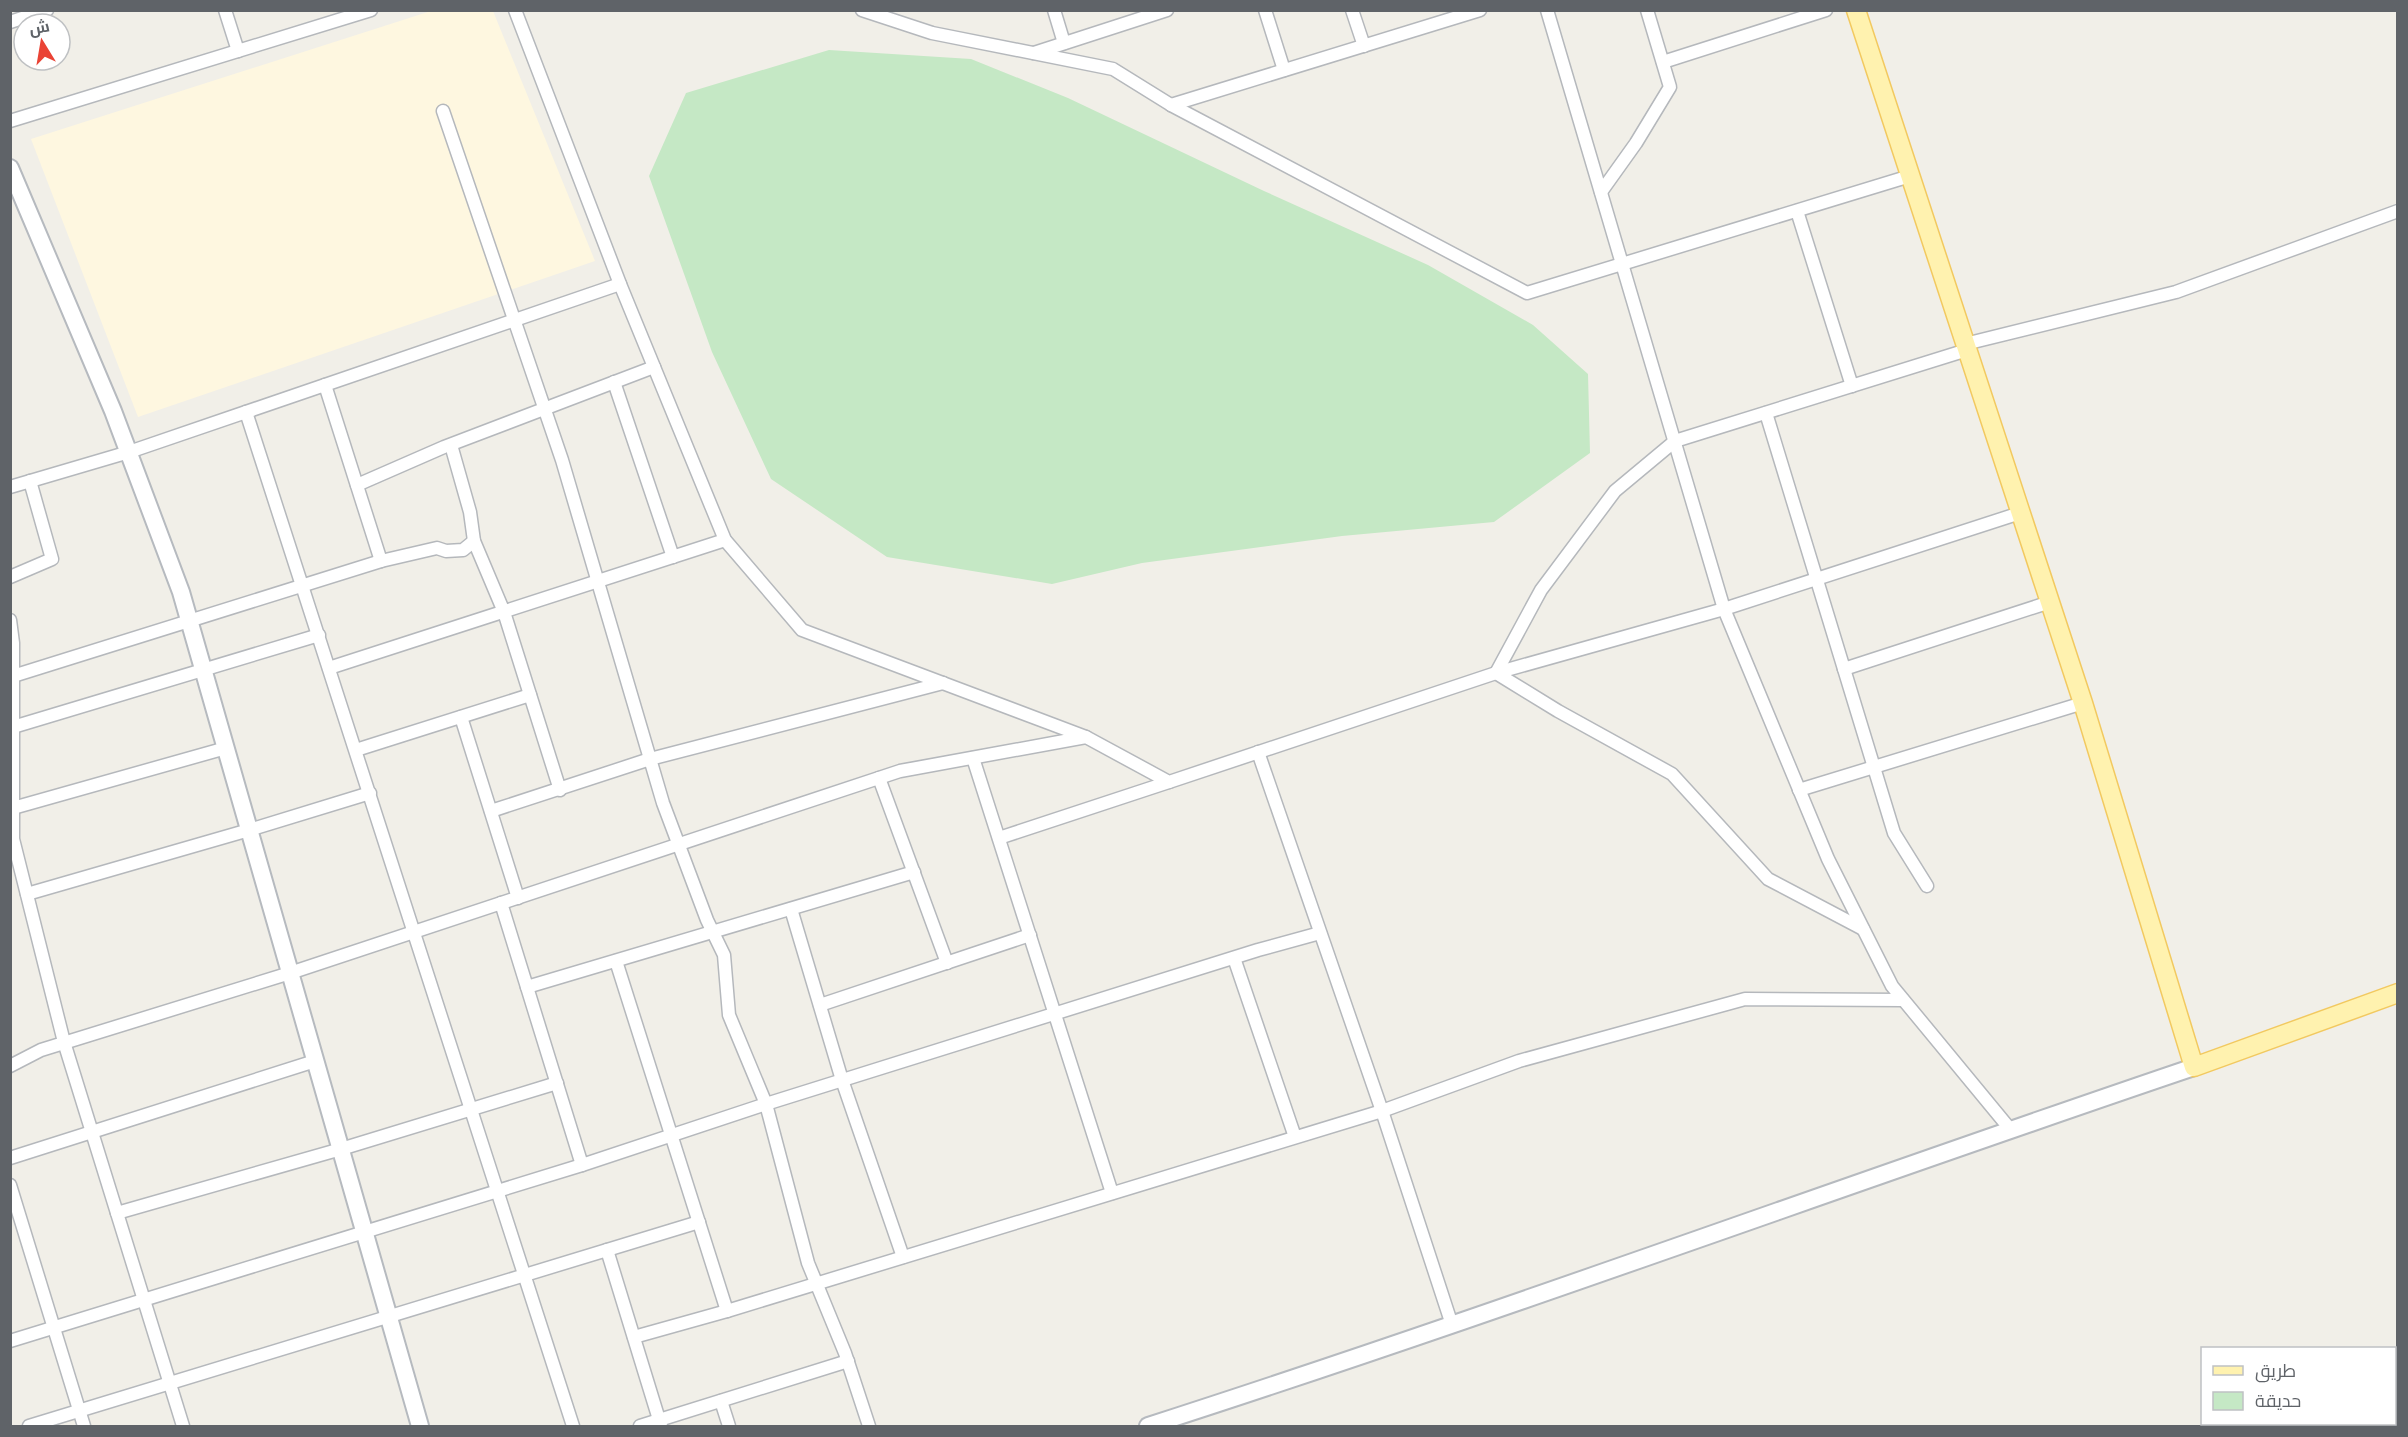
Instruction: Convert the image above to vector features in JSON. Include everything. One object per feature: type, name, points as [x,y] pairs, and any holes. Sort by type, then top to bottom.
[{"type":"main road","points":[[1856,10],[2083,703],[2194,1067],[2397,993]]},
{"type":"street","points":[[225,10],[238,51]]},
{"type":"street","points":[[10,121],[371,10]]},
{"type":"street","points":[[515,10],[620,284],[726,540],[802,630],[1086,737],[1169,782]]},
{"type":"street","points":[[861,10],[932,33],[1113,69],[1171,105],[1527,293],[1910,176]]},
{"type":"street","points":[[1054,10],[1064,43]]},
{"type":"street","points":[[1033,53],[1148,13],[1167,10]]},
{"type":"street","points":[[1265,10],[1284,70]]},
{"type":"street","points":[[1352,10],[1364,46]]},
{"type":"street","points":[[1171,105],[1364,46],[1444,16],[1480,10]]},
{"type":"street","points":[[1547,10],[1724,609],[1828,859],[1892,986],[2010,1129]]},
{"type":"street","points":[[1601,192],[1636,143],[1670,87],[1647,10]]},
{"type":"street","points":[[1663,62],[1826,10]]},
{"type":"street","points":[[443,111],[544,408],[598,581],[663,803],[724,956],[729,1015],[766,1104],[808,1263],[848,1361],[869,1426]]},
{"type":"street","points":[[10,168],[129,452],[182,592],[420,1426]]},
{"type":"street","points":[[1797,211],[1852,386]]},
{"type":"street","points":[[1496,673],[1541,590],[1616,491],[1675,441],[1852,386],[1966,347],[2176,292],[2397,211]]},
{"type":"street","points":[[10,487],[129,452],[620,284]]},
{"type":"street","points":[[357,485],[544,408],[654,367]]},
{"type":"street","points":[[614,382],[673,557]]},
{"type":"street","points":[[325,385],[381,561]]},
{"type":"street","points":[[246,412],[573,1426]]},
{"type":"street","points":[[1766,412],[1894,833],[1927,886]]},
{"type":"street","points":[[451,445],[470,512],[474,541],[504,612],[560,790]]},
{"type":"street","points":[[10,577],[52,559],[30,481]]},
{"type":"street","points":[[999,838],[1496,673],[1724,609],[2020,513]]},
{"type":"street","points":[[329,668],[726,540]]},
{"type":"street","points":[[13,676],[381,561],[437,548],[446,551],[463,550],[474,541]]},
{"type":"street","points":[[1844,669],[2050,602]]},
{"type":"street","points":[[10,620],[13,676],[12,836],[64,1042],[183,1426]]},
{"type":"street","points":[[13,727],[319,635]]},
{"type":"street","points":[[1496,673],[1558,711],[1672,774],[1768,879],[1863,929]]},
{"type":"street","points":[[491,811],[650,759],[943,683]]},
{"type":"street","points":[[356,750],[530,695]]},
{"type":"street","points":[[1799,790],[2083,703]]},
{"type":"street","points":[[461,717],[518,898]]},
{"type":"street","points":[[10,1066],[41,1050],[64,1042],[290,973],[900,771],[1086,737]]},
{"type":"street","points":[[13,808],[226,748]]},
{"type":"street","points":[[1258,752],[1382,1111],[1452,1325]]},
{"type":"street","points":[[973,758],[1112,1193]]},
{"type":"street","points":[[879,778],[947,963]]},
{"type":"street","points":[[27,894],[370,793]]},
{"type":"street","points":[[527,987],[914,872]]},
{"type":"street","points":[[501,903],[582,1165]]},
{"type":"street","points":[[791,909],[842,1080],[903,1257]]},
{"type":"street","points":[[10,1341],[365,1233],[672,1137],[842,1080],[1320,933]]},
{"type":"street","points":[[820,1005],[1030,935]]},
{"type":"street","points":[[1234,958],[1295,1137]]},
{"type":"street","points":[[616,960],[727,1311]]},
{"type":"street","points":[[634,1337],[727,1311],[1382,1111],[1519,1061],[1745,999],[1903,1000]]},
{"type":"street","points":[[10,1158],[315,1061]]},
{"type":"street","points":[[1148,1426],[1344,1363],[2010,1129],[2194,1067]]},
{"type":"street","points":[[117,1213],[340,1149],[557,1083]]},
{"type":"street","points":[[10,1185],[84,1426]]},
{"type":"street","points":[[29,1426],[699,1222]]},
{"type":"street","points":[[608,1250],[660,1424]]},
{"type":"street","points":[[640,1426],[660,1424],[721,1401],[848,1361]]},
{"type":"street","points":[[721,1401],[729,1426]]},
{"type":"shaded area","points":[[431,11],[493,11],[595,261],[138,417],[31,139]]},
{"type":"green space","points":[[829,50],[971,59],[1068,98],[1264,191],[1428,265],[1533,325],[1588,374],[1590,453],[1494,522],[1342,536],[1142,563],[1052,584],[887,557],[771,479],[712,352],[649,176],[686,93]]}]
